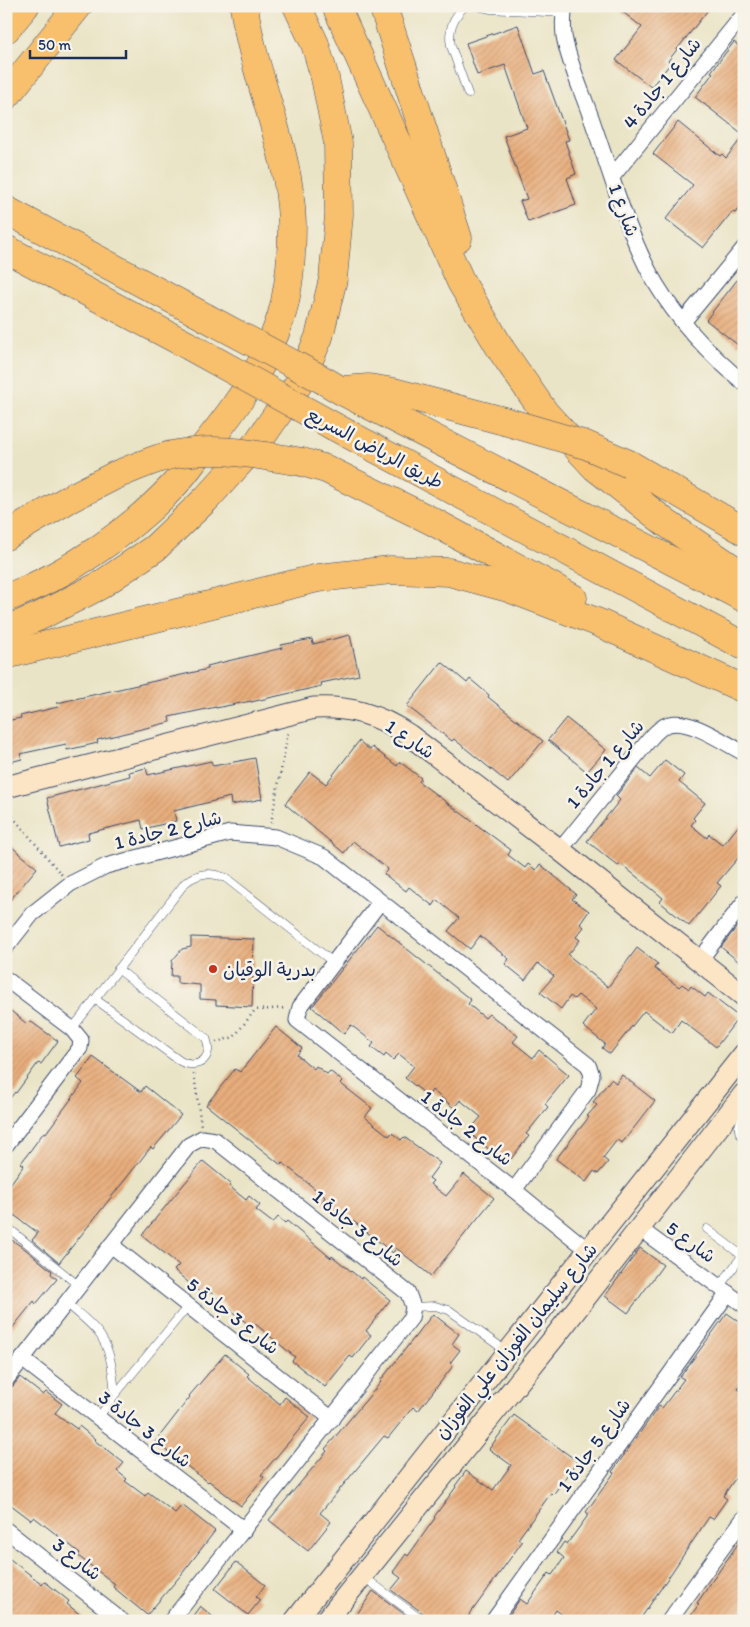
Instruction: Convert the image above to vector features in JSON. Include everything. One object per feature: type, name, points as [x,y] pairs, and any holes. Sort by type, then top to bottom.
[{"type":"highway","points":[[6,29],[25,6]]},
{"type":"highway","points":[[6,96],[78,6]]},
{"type":"highway","points":[[6,598],[20,593],[97,549],[131,525],[174,484],[234,409],[258,371],[281,316],[290,267],[292,223],[288,174],[248,36],[244,6]]},
{"type":"highway","points":[[6,630],[38,617],[99,586],[155,548],[206,499],[258,442],[299,383],[319,337],[333,279],[339,215],[338,143],[325,78],[315,44],[297,6]]},
{"type":"highway","points":[[336,6],[461,282],[502,351],[545,413],[595,468],[666,523],[744,576]]},
{"type":"highway","points":[[383,6],[463,255],[502,351]]},
{"type":"highway","name":"طريق الرياض السريع","points":[[8,211],[332,386],[744,598]]},
{"type":"highway","name":"طريق الرياض السريع","points":[[6,249],[744,646]]},
{"type":"highway","points":[[332,386],[394,392],[586,445],[629,464],[744,531]]},
{"type":"highway","points":[[6,536],[69,499],[116,475],[161,458],[209,450],[258,454],[302,462],[326,469],[432,521],[711,673]]},
{"type":"highway","points":[[666,523],[744,563]]},
{"type":"highway","points":[[6,655],[318,578],[391,570],[449,572],[508,588],[597,622],[744,689]]},
{"type":"street","name":"شارع 1","points":[[564,10],[563,26],[568,49],[612,177],[645,264],[664,297],[683,322],[717,360],[744,383]]},
{"type":"street","name":"شارع 1 جادة 4","points":[[612,177],[744,14]]},
{"type":"street","points":[[683,322],[744,248]]},
{"type":"street","name":"شارع 1","points":[[6,787],[314,708],[340,708],[368,713],[409,735],[560,850],[744,996]]},
{"type":"street","name":"شارع 1 جادة 1","points":[[560,850],[648,740],[658,730],[668,724],[683,723],[705,732],[744,753]]},
{"type":"street","name":"شارع 2 جادة 1","points":[[6,947],[32,914],[70,884],[106,866],[230,833],[276,837],[324,857],[588,1065],[592,1076],[588,1090],[514,1190]]},
{"type":"street","points":[[300,1007],[380,902]]},
{"type":"street","points":[[700,960],[744,902]]},
{"type":"street","points":[[6,980],[72,1030],[80,1040],[80,1048],[6,1145]]},
{"type":"street","name":"شارع 2 جادة 1","points":[[300,1007],[297,1020],[307,1029],[514,1190],[589,1251]]},
{"type":"street","name":"شارع سليمان الفوزان علي الفوزان","points":[[295,1621],[506,1353],[742,1059]]},
{"type":"street","name":"شارع سليمان الفوزان علي الفوزان","points":[[326,1621],[554,1338],[744,1094]]},
{"type":"street","points":[[6,1380],[189,1144],[202,1138]]},
{"type":"street","name":"شارع 3 جادة 1","points":[[202,1138],[215,1140],[408,1293],[413,1307]]},
{"type":"street","name":"شارع 5","points":[[640,1229],[744,1305]]},
{"type":"street","name":"شارع 3 جادة 5","points":[[111,1245],[332,1419]]},
{"type":"street","name":"شارع 5 جادة 1","points":[[493,1621],[723,1290]]},
{"type":"street","points":[[171,1621],[411,1318],[413,1307]]},
{"type":"street","points":[[533,1320],[533,1325],[538,1334],[543,1337],[554,1338]]},
{"type":"street","points":[[506,1353],[513,1348],[522,1349],[530,1355],[532,1365]]},
{"type":"street","name":"شارع 3 جادة 3","points":[[22,1359],[244,1530]]},
{"type":"street","points":[[670,1621],[744,1518]]},
{"type":"street","name":"شارع 3","points":[[6,1530],[122,1621]]},
{"type":"lane","points":[[465,6],[453,22],[449,38],[468,94]]},
{"type":"lane","points":[[478,6],[491,9],[564,10]]},
{"type":"lane","points":[[72,1030],[185,883],[205,873],[226,878],[334,963]]},
{"type":"lane","points":[[95,999],[186,1065],[200,1063],[205,1058],[209,1044],[206,1038],[118,970]]},
{"type":"lane","points":[[744,1116],[738,1124],[738,1128],[744,1138]]},
{"type":"lane","points":[[6,1226],[79,1286]]},
{"type":"lane","points":[[707,1229],[743,1256],[723,1290]]},
{"type":"lane","points":[[66,1303],[93,1325],[107,1346],[114,1379],[113,1398]]},
{"type":"lane","points":[[97,1418],[188,1306]]},
{"type":"lane","points":[[413,1307],[435,1306],[448,1310],[506,1353]]},
{"type":"lane","points":[[362,1576],[423,1621]]},
{"type":"path","points":[[268,836],[291,714]]},
{"type":"path","points":[[6,809],[70,884]]},
{"type":"path","points":[[209,1044],[234,1037],[255,1010],[300,1007]]},
{"type":"path","points":[[193,1065],[202,1138]]},
{"type":"building","points":[[615,6],[711,6],[668,61],[671,63],[651,87],[616,60],[642,27]]},
{"type":"building","points":[[518,25],[535,74],[544,71],[569,140],[565,141],[576,174],[567,178],[576,205],[528,222],[520,201],[527,199],[504,136],[527,128],[505,65],[477,75],[466,43]]},
{"type":"building","points":[[734,42],[744,50],[744,135],[695,97]]},
{"type":"building","points":[[678,122],[720,156],[722,154],[726,158],[744,135],[744,202],[735,213],[732,212],[703,248],[666,219],[693,185],[653,154]]},
{"type":"building","points":[[744,271],[744,338],[738,345],[706,320]]},
{"type":"building","points":[[350,635],[359,675],[321,683],[322,686],[251,702],[169,717],[170,722],[97,740],[98,743],[67,750],[66,744],[20,754],[22,759],[6,763],[6,721],[58,707],[57,703],[208,669],[207,666],[282,648],[281,645],[312,639],[313,644]]},
{"type":"building","points":[[442,662],[467,683],[470,679],[489,695],[488,697],[543,741],[508,783],[454,739],[452,741],[407,706]]},
{"type":"building","points":[[566,718],[606,750],[587,772],[548,740]]},
{"type":"building","points":[[359,741],[370,750],[372,747],[397,766],[400,762],[421,778],[419,782],[511,850],[508,855],[525,868],[528,864],[536,870],[540,864],[576,894],[572,899],[589,911],[580,924],[584,927],[576,937],[580,940],[568,955],[608,987],[637,948],[658,964],[654,968],[679,987],[682,984],[689,989],[691,986],[705,997],[708,993],[739,1017],[716,1047],[681,1020],[672,1033],[644,1011],[610,1054],[602,1048],[605,1044],[583,1026],[596,1009],[578,995],[574,999],[570,996],[561,1009],[540,992],[554,976],[538,963],[525,980],[505,964],[509,959],[480,936],[470,949],[448,931],[459,918],[437,900],[433,906],[409,887],[406,891],[384,874],[388,869],[353,841],[344,853],[285,804],[310,772],[326,784]]},
{"type":"building","points":[[255,758],[262,799],[231,805],[230,797],[174,811],[176,821],[143,829],[141,820],[88,833],[89,839],[59,847],[47,798],[130,776],[129,772],[146,768],[148,775],[211,761],[213,766]]},
{"type":"building","points":[[665,760],[684,775],[679,782],[705,803],[693,818],[695,820],[691,825],[707,838],[709,834],[723,845],[744,819],[744,851],[717,883],[721,886],[689,926],[660,902],[663,898],[621,864],[618,866],[587,841],[620,800],[616,796],[638,768],[650,778]]},
{"type":"building","points":[[6,842],[37,868],[6,905]]},
{"type":"building","points":[[744,918],[744,966],[721,947]]},
{"type":"building","points":[[377,925],[471,1000],[468,1004],[485,1018],[489,1014],[518,1036],[513,1042],[533,1058],[539,1050],[569,1075],[545,1104],[548,1107],[526,1134],[529,1136],[507,1164],[468,1132],[481,1117],[460,1100],[454,1108],[432,1090],[428,1096],[405,1078],[414,1066],[399,1054],[393,1060],[386,1054],[384,1057],[371,1047],[374,1043],[351,1025],[344,1034],[312,1007]]},
{"type":"building","name":"بدرية الوقيان","points":[[191,937],[254,939],[252,1007],[216,1005],[216,1000],[200,999],[200,985],[177,983],[177,976],[171,976],[172,961],[182,949],[191,947]]},
{"type":"building","points":[[6,1007],[27,1024],[30,1021],[58,1041],[41,1064],[38,1063],[16,1093],[6,1103]]},
{"type":"building","points":[[276,1027],[302,1048],[297,1055],[314,1069],[316,1066],[327,1074],[330,1071],[342,1081],[340,1083],[372,1108],[365,1117],[389,1136],[392,1133],[401,1140],[404,1137],[440,1163],[429,1178],[433,1181],[430,1184],[446,1196],[464,1174],[494,1198],[431,1276],[396,1248],[393,1253],[353,1221],[350,1225],[322,1202],[325,1197],[283,1163],[281,1165],[206,1105],[235,1069],[240,1072]]},
{"type":"building","points":[[93,1057],[141,1092],[145,1086],[181,1115],[153,1149],[151,1147],[59,1263],[32,1240],[38,1233],[6,1209],[6,1190],[24,1165],[21,1163],[83,1083],[77,1078]]},
{"type":"building","points":[[622,1075],[655,1101],[622,1143],[617,1140],[603,1158],[608,1162],[598,1174],[594,1171],[586,1182],[556,1159],[589,1117],[587,1116],[597,1105],[593,1102],[611,1079],[616,1083]]},
{"type":"building","points":[[203,1161],[231,1184],[229,1186],[246,1200],[249,1196],[260,1205],[256,1210],[273,1223],[278,1217],[285,1223],[287,1221],[331,1258],[332,1256],[361,1279],[362,1277],[390,1300],[366,1331],[371,1335],[353,1358],[350,1356],[325,1387],[292,1361],[295,1357],[253,1322],[250,1326],[210,1292],[205,1297],[174,1270],[179,1265],[142,1235]]},
{"type":"building","points":[[6,1236],[52,1271],[51,1274],[57,1279],[36,1304],[34,1301],[6,1336]]},
{"type":"building","points":[[640,1248],[663,1265],[628,1313],[605,1296]]},
{"type":"building","points":[[727,1313],[744,1325],[744,1381],[738,1389],[744,1393],[744,1466],[723,1496],[727,1499],[713,1519],[709,1517],[639,1621],[570,1621],[556,1610],[549,1621],[505,1621],[520,1599],[527,1604],[549,1573],[552,1575],[564,1558],[557,1552],[564,1542],[567,1544],[589,1514],[586,1512],[614,1473],[612,1472],[659,1406],[662,1408],[684,1379],[680,1377]]},
{"type":"building","points":[[433,1314],[459,1334],[452,1344],[460,1350],[450,1363],[453,1366],[418,1411],[413,1407],[388,1438],[384,1436],[320,1513],[331,1522],[308,1551],[269,1520],[327,1451],[325,1449],[381,1382]]},
{"type":"building","points":[[225,1354],[280,1404],[285,1397],[310,1417],[261,1475],[264,1477],[241,1506],[155,1442],[189,1396]]},
{"type":"building","points":[[20,1377],[43,1395],[46,1392],[62,1404],[55,1413],[77,1429],[79,1426],[124,1463],[117,1471],[127,1479],[125,1481],[145,1496],[148,1492],[175,1513],[182,1505],[215,1531],[147,1615],[113,1587],[115,1584],[78,1556],[80,1553],[34,1517],[31,1520],[6,1501],[6,1390],[13,1386]]},
{"type":"building","points":[[514,1415],[577,1461],[518,1539],[522,1542],[465,1621],[434,1621],[391,1590],[401,1578],[393,1572],[406,1554],[408,1556],[466,1471],[493,1490],[511,1465],[489,1449]]},
{"type":"building","points":[[744,1535],[744,1621],[687,1621],[699,1604],[697,1603]]},
{"type":"building","points":[[6,1556],[42,1584],[44,1581],[69,1601],[67,1604],[88,1621],[18,1621],[6,1612]]},
{"type":"building","points":[[236,1562],[265,1585],[256,1597],[260,1600],[248,1615],[215,1589]]},
{"type":"building","points":[[373,1591],[411,1619],[410,1621],[360,1621],[355,1617]]},
{"type":"building","points":[[200,1606],[218,1621],[189,1621]]},
{"type":"place","name":"بدرية الوقيان","points":[[213,969]]}]
